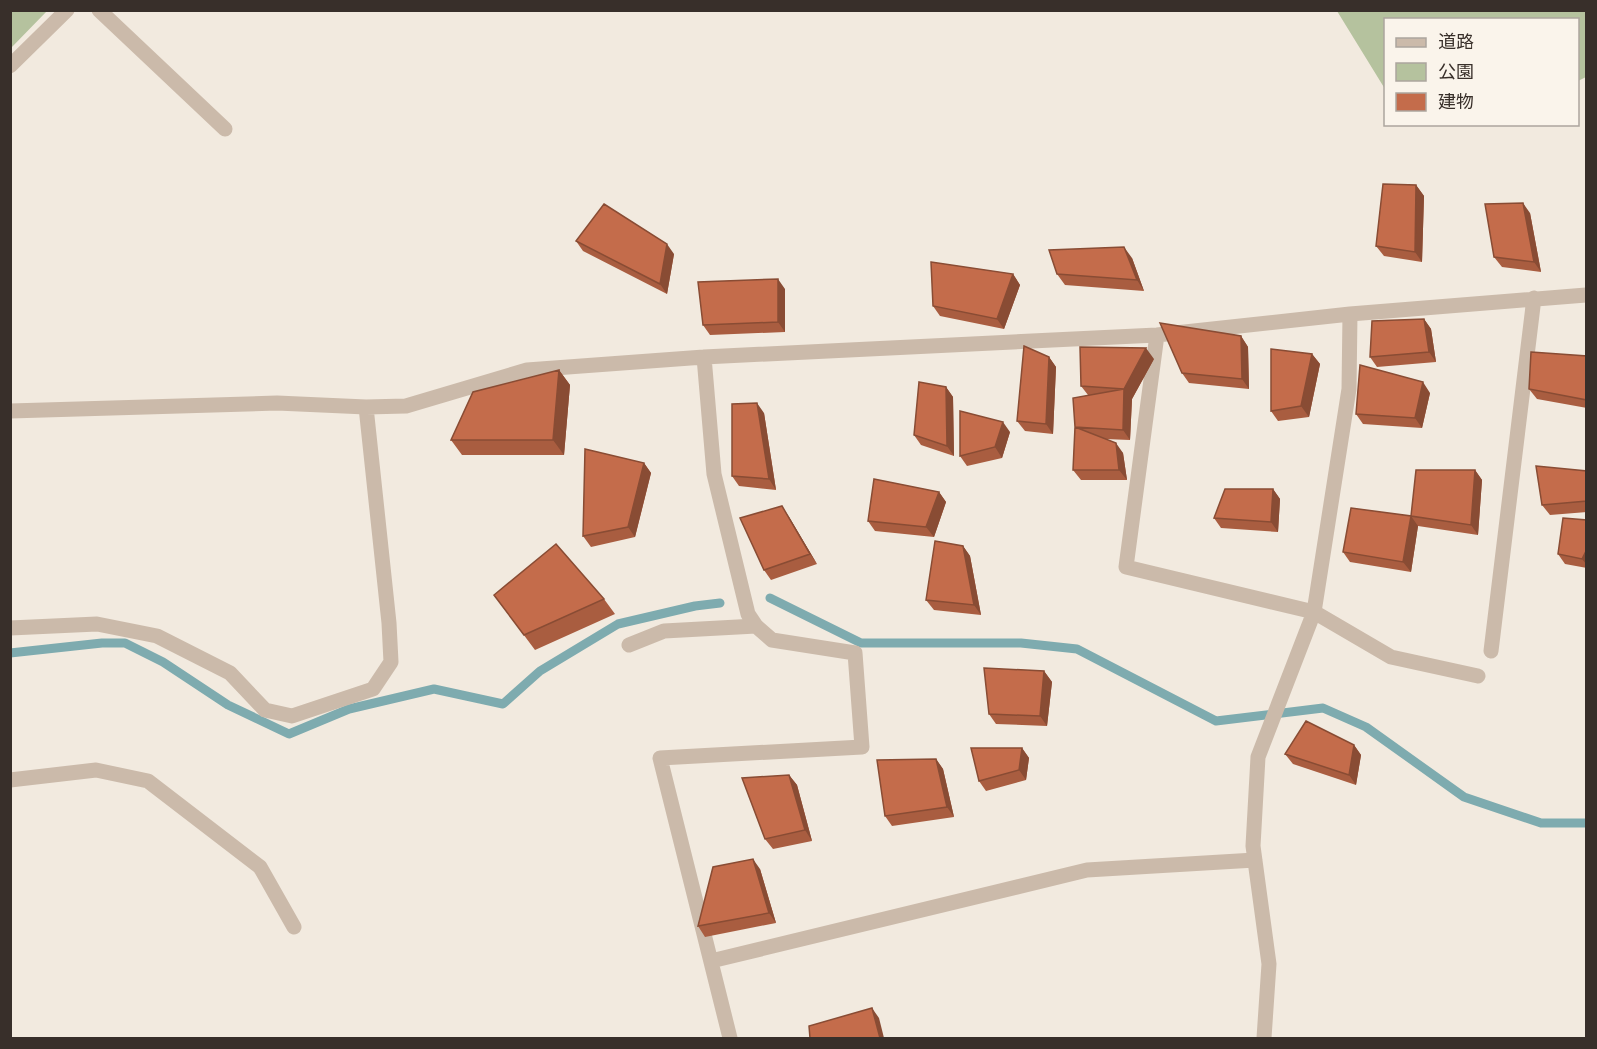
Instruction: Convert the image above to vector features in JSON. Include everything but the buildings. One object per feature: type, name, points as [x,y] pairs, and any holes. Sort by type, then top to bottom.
[{"type":"street","points":[[10,66],[67,10]]},
{"type":"street","points":[[99,10],[225,129]]},
{"type":"street","points":[[10,411],[277,403],[366,407],[406,406],[527,370],[704,357],[1157,335],[1350,314],[1587,295]]},
{"type":"street","points":[[1491,651],[1534,298]]},
{"type":"street","points":[[1264,1038],[1269,964],[1253,846],[1258,757],[1314,612],[1349,389],[1350,314]]},
{"type":"street","points":[[1157,335],[1126,567],[1314,612],[1391,657],[1478,676]]},
{"type":"street","points":[[704,357],[714,474],[748,614],[756,626],[772,640],[855,653],[862,747],[660,758],[730,1038]]},
{"type":"street","points":[[10,628],[98,624],[157,636],[230,673],[265,710],[292,716],[373,689],[391,662],[389,623],[366,407]]},
{"type":"street","points":[[629,645],[664,631],[756,626]]},
{"type":"street","points":[[10,780],[96,770],[148,781],[260,867],[294,927]]},
{"type":"street","points":[[711,962],[1087,870],[1255,860]]},
{"type":"green space","points":[[10,11],[47,11],[11,48]]},
{"type":"green space","points":[[1337,11],[1586,11],[1586,77],[1579,80],[1579,18],[1384,18],[1384,87]]},
{"type":"waterway","points":[[770,598],[861,643],[1021,643],[1077,649],[1216,721],[1323,708],[1366,727],[1464,797],[1541,823],[1586,823]]},
{"type":"waterway","points":[[10,653],[102,643],[125,643],[163,662],[228,705],[289,734],[349,709],[434,689],[503,704],[540,671],[618,624],[695,606],[720,603]]}]
